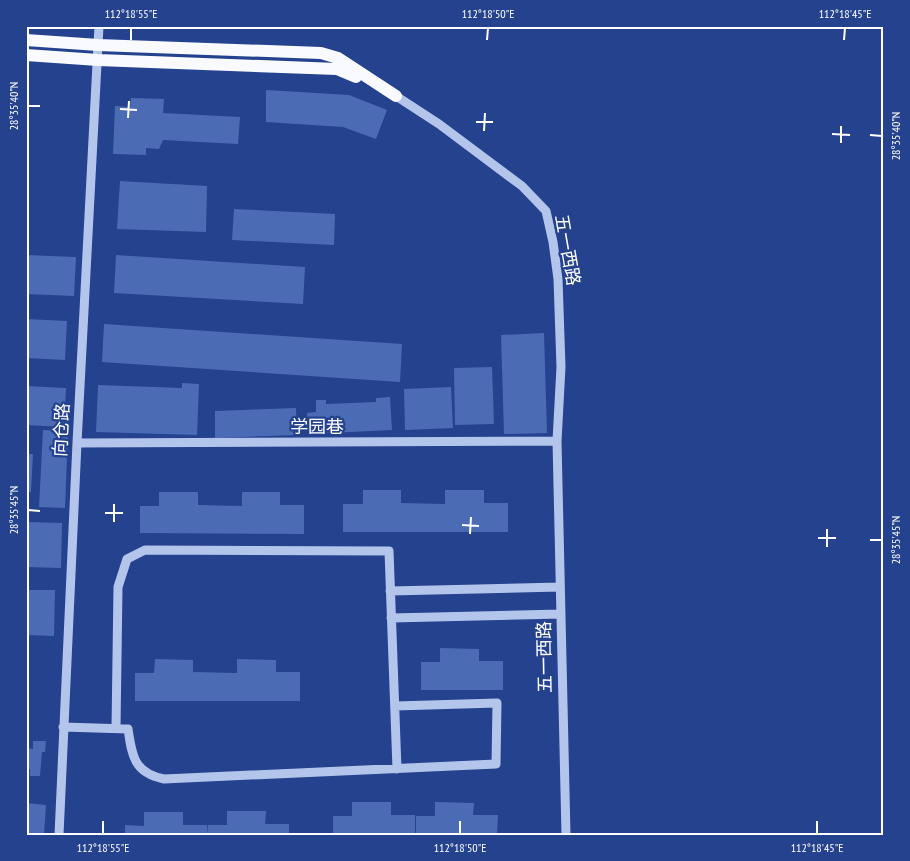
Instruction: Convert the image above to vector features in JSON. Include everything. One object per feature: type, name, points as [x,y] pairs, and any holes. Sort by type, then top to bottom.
[{"type":"main road","name":"五一西路","points":[[26,40],[98,45],[321,53],[338,58],[396,96]]},
{"type":"main road","points":[[26,55],[98,60],[337,68],[396,96]]},
{"type":"street","name":"向仓路","points":[[59,835],[99,26]]},
{"type":"street","name":"五一西路","points":[[396,96],[439,124],[522,186],[546,211],[558,278],[561,367],[557,441],[566,835]]},
{"type":"street","name":"学园巷","points":[[77,443],[557,441]]},
{"type":"street","points":[[116,728],[118,587],[127,559],[145,550],[389,551],[397,769]]},
{"type":"street","points":[[390,590],[560,587]]},
{"type":"street","points":[[391,618],[561,614]]},
{"type":"street","points":[[64,727],[128,729],[131,750],[141,769],[150,776],[164,779],[496,764],[497,703],[395,706]]},
{"type":"building","points":[[266,90],[349,95],[387,110],[376,139],[343,127],[266,122]]},
{"type":"building","points":[[131,98],[164,99],[163,113],[240,117],[238,144],[163,140],[159,149],[146,148],[146,155],[113,154],[115,106],[130,107]]},
{"type":"building","points":[[120,181],[207,186],[206,232],[117,229]]},
{"type":"building","points":[[234,209],[335,214],[334,245],[232,240]]},
{"type":"building","points":[[26,255],[76,257],[74,296],[26,294]]},
{"type":"building","points":[[116,255],[305,267],[303,304],[114,293]]},
{"type":"building","points":[[26,319],[67,321],[65,360],[26,358]]},
{"type":"building","points":[[104,324],[402,344],[400,382],[102,362]]},
{"type":"building","points":[[544,333],[547,433],[504,434],[501,335]]},
{"type":"building","points":[[492,367],[494,424],[455,425],[454,368]]},
{"type":"building","points":[[182,383],[199,384],[197,435],[96,432],[98,385],[182,388]]},
{"type":"building","points":[[26,386],[66,388],[64,427],[26,425]]},
{"type":"building","points":[[451,387],[453,428],[405,430],[404,389]]},
{"type":"building","points":[[390,397],[392,430],[308,434],[307,413],[316,412],[316,400],[326,400],[326,404],[376,402],[376,398]]},
{"type":"building","points":[[296,408],[297,435],[215,438],[215,411]]},
{"type":"building","points":[[43,430],[68,431],[65,508],[39,507]]},
{"type":"building","points":[[26,454],[33,454],[31,492],[26,492]]},
{"type":"building","points":[[363,490],[401,490],[401,503],[445,504],[445,490],[484,490],[484,503],[508,503],[508,532],[343,532],[343,504],[363,504]]},
{"type":"building","points":[[159,492],[198,492],[198,505],[242,506],[242,492],[280,492],[280,505],[304,505],[304,534],[140,533],[140,506],[159,506]]},
{"type":"building","points":[[26,522],[62,523],[61,568],[26,567]]},
{"type":"building","points":[[26,590],[55,590],[54,636],[26,635]]},
{"type":"building","points":[[440,648],[479,649],[479,661],[503,661],[503,690],[421,690],[421,662],[440,662]]},
{"type":"building","points":[[155,659],[193,660],[193,672],[237,673],[237,659],[276,660],[276,672],[300,672],[300,701],[135,701],[135,673],[154,673]]},
{"type":"building","points":[[33,741],[46,741],[45,752],[42,752],[40,776],[30,776],[30,769],[26,769],[26,748],[33,749]]},
{"type":"building","points":[[352,802],[391,802],[391,815],[415,815],[415,835],[333,835],[333,816],[352,816]]},
{"type":"building","points":[[435,802],[474,803],[473,815],[498,815],[497,835],[416,835],[416,816],[435,816]]},
{"type":"building","points":[[26,803],[46,805],[44,835],[26,835]]},
{"type":"building","points":[[227,811],[266,811],[265,824],[289,824],[289,835],[207,835],[208,825],[227,825]]},
{"type":"building","points":[[144,812],[183,812],[183,825],[207,825],[207,835],[125,835],[125,825],[144,826]]}]
